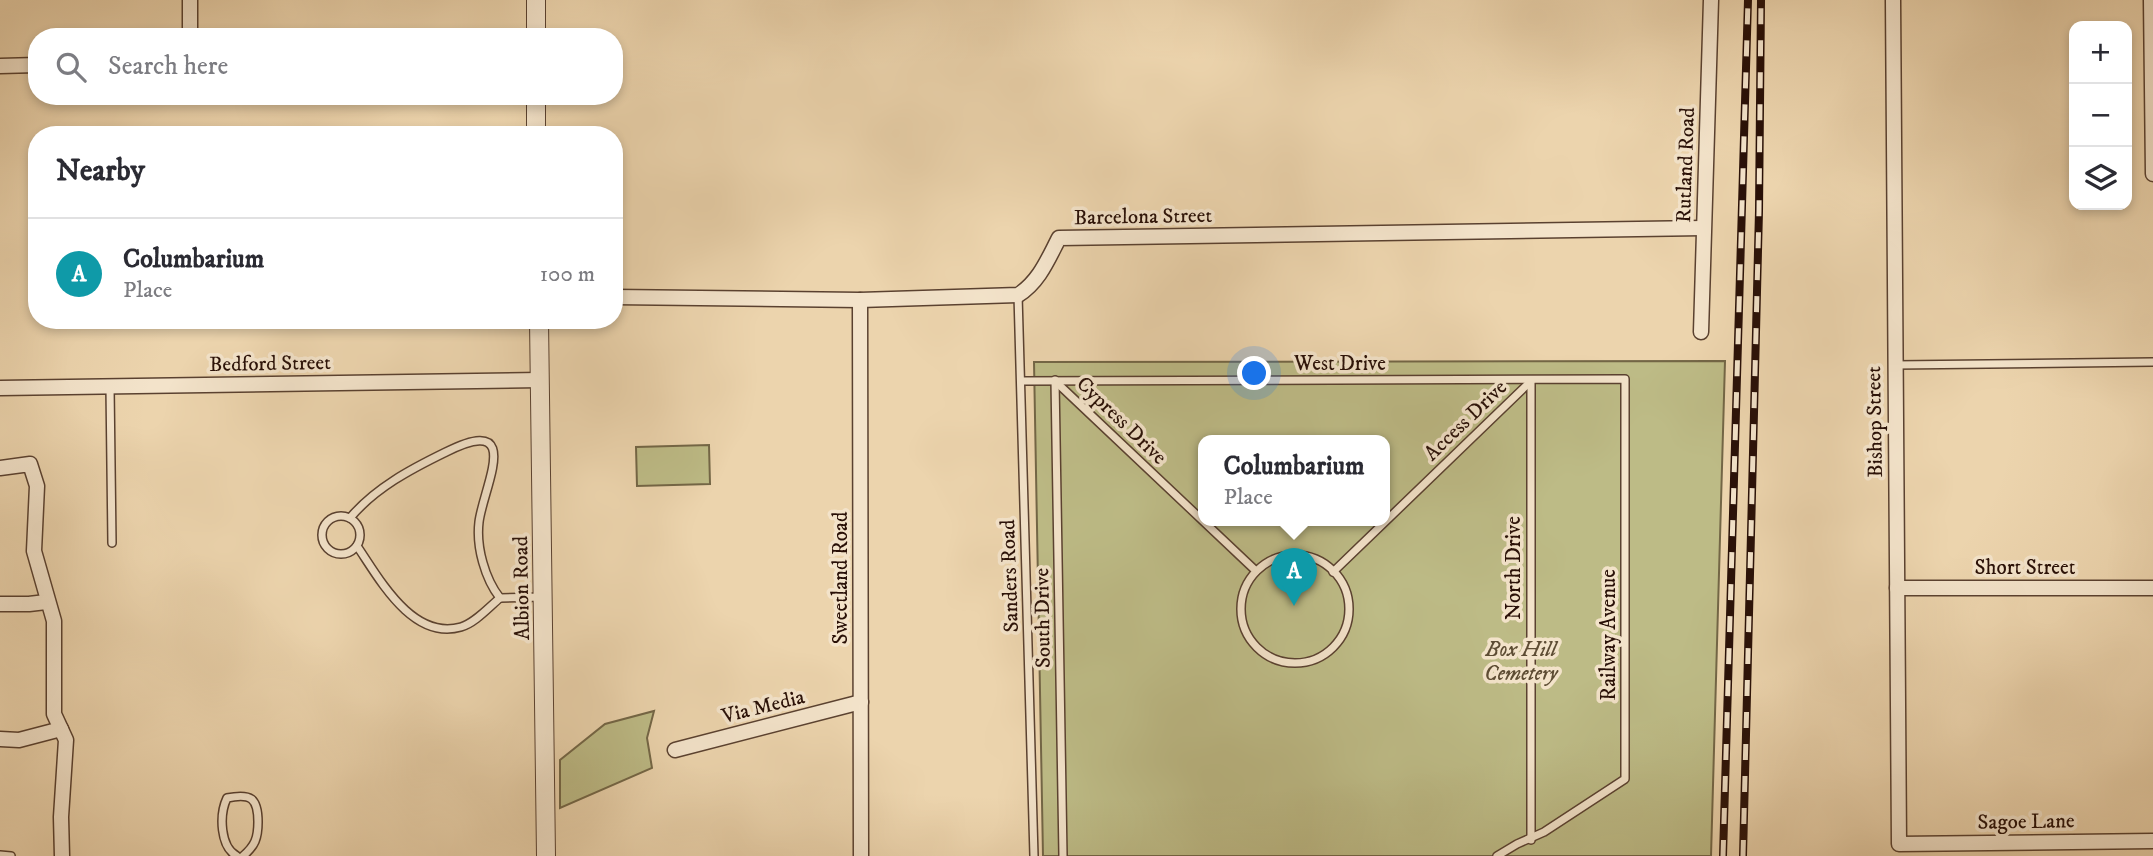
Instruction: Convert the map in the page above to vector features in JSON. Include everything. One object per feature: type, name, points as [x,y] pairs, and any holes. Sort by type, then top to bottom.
[{"type":"street","points":[[190,0],[190,28]]},
{"type":"street","points":[[536,0],[536,28]]},
{"type":"street","name":"Rutland Road","points":[[1701,331],[1711,0]]},
{"type":"street","name":"Bishop Street","points":[[1893,0],[1899,844]]},
{"type":"street","points":[[2151,0],[2153,174]]},
{"type":"street","points":[[0,66],[28,65]]},
{"type":"street","points":[[536,105],[536,126]]},
{"type":"street","name":"Barcelona Street","points":[[1018,295],[1029,289],[1036,280],[1059,238],[1703,228]]},
{"type":"street","points":[[623,297],[860,300],[1018,295]]},
{"type":"street","name":"Sweetland Road","points":[[860,300],[861,856]]},
{"type":"street","name":"Albion Road","points":[[539,329],[546,856]]},
{"type":"street","name":"Bedford Street","points":[[0,388],[540,380]]},
{"type":"street","points":[[0,468],[30,464],[37,486],[34,551],[54,621],[54,714],[66,740],[61,817],[62,856]]},
{"type":"street","name":"Short Street","points":[[1897,588],[2153,588]]},
{"type":"street","points":[[0,604],[47,602]]},
{"type":"street","name":"Via Media","points":[[675,751],[861,702]]},
{"type":"street","points":[[0,739],[19,740],[61,729]]},
{"type":"street","name":"Sagoe Lane","points":[[1899,844],[2153,841]]},
{"type":"lane","name":"Sanders Road","points":[[1018,295],[1034,856]]},
{"type":"lane","points":[[1895,365],[2153,362]]},
{"type":"lane","name":"West Drive","points":[[1021,381],[1625,379]]},
{"type":"lane","name":"Railway Avenue","points":[[1531,840],[1625,779],[1625,379]]},
{"type":"lane","name":"Cypress Drive","points":[[1055,380],[1198,516]]},
{"type":"lane","name":"South Drive","points":[[1055,380],[1063,856]]},
{"type":"lane","name":"Access Drive","points":[[1390,517],[1531,380]]},
{"type":"lane","name":"North Drive","points":[[1531,380],[1531,840]]},
{"type":"lane","points":[[110,387],[112,543]]},
{"type":"lane","points":[[349,518],[364,501],[427,461],[464,443],[474,440],[485,442],[493,449],[495,460],[479,522],[479,538],[491,587],[500,598]]},
{"type":"lane","points":[[337,516],[349,518],[358,527],[360,540],[357,546],[347,554],[340,555],[328,550],[322,540],[326,522],[337,516]]},
{"type":"lane","name":"Cypress Drive","points":[[1209,526],[1256,571]]},
{"type":"lane","name":"Access Drive","points":[[1333,572],[1380,526]]},
{"type":"lane","points":[[357,546],[386,590],[401,606],[435,627],[464,627],[500,598],[544,597]]},
{"type":"lane","points":[[1297,555],[1320,561],[1333,572],[1343,587],[1348,604],[1348,618],[1336,646],[1300,663],[1273,659],[1259,650],[1248,636],[1242,620],[1241,603],[1246,586],[1256,571],[1270,561],[1297,555]]},
{"type":"lane","points":[[237,856],[230,852],[224,840],[224,805],[227,798],[246,796],[258,806],[258,836],[253,848],[243,856]]},
{"type":"lane","points":[[1497,856],[1517,844],[1531,840]]},
{"type":"lane","points":[[0,855],[11,856]]},
{"type":"lane","points":[[534,856],[546,856]]},
{"type":"green space","name":"Box Hill Cemetery","points":[[1725,361],[1711,856],[1043,856],[1034,362]]},
{"type":"green space","points":[[709,445],[710,484],[637,486],[636,447]]},
{"type":"green space","points":[[654,711],[647,738],[652,768],[560,808],[560,760],[605,724]]},
{"type":"railway","points":[[1723,856],[1748,0]]},
{"type":"railway","points":[[1743,856],[1759,211],[1761,0]]},
{"type":"place","name":"Columbarium","points":[[1294,606]]}]
